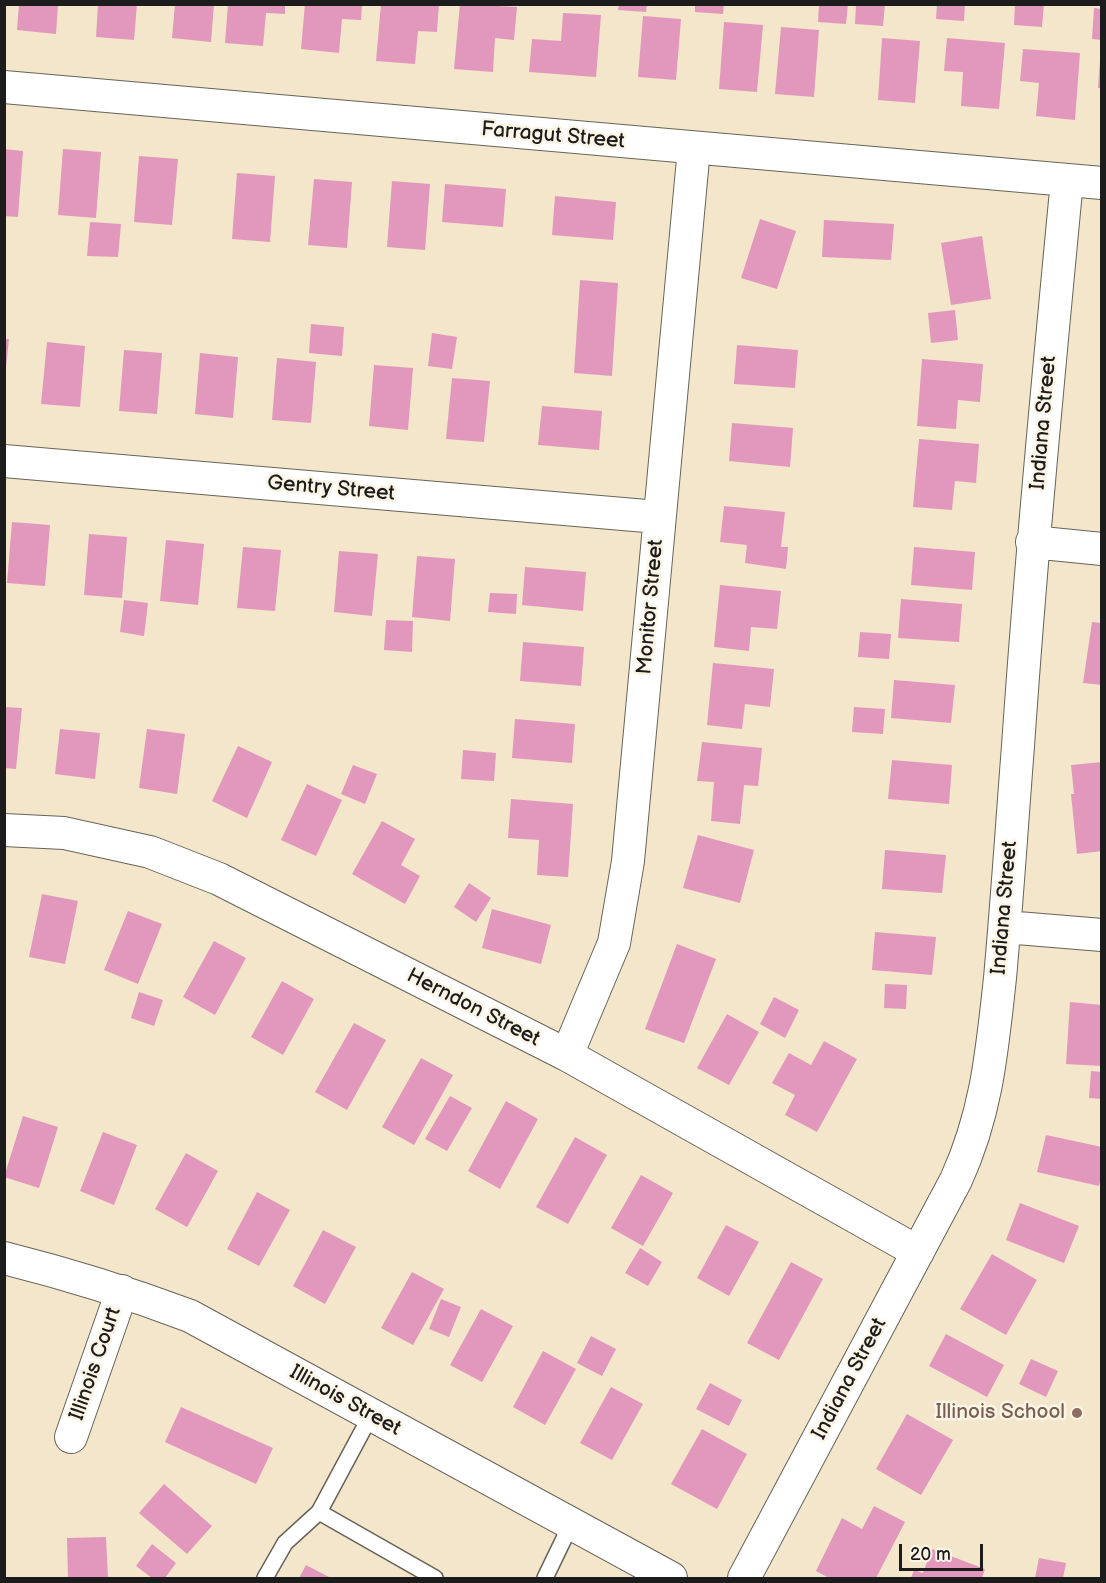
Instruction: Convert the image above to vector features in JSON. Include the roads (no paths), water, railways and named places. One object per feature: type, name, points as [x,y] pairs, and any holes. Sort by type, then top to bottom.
[{"type":"street","name":"Farragut Street","points":[[4,87],[1101,183]]},
{"type":"street","name":"Monitor Street","points":[[567,1055],[615,943],[628,861],[693,148]]},
{"type":"street","name":"Indiana Street","points":[[744,1578],[918,1252],[969,1152],[982,1113],[990,1072],[1005,927],[1032,542],[1067,180]]},
{"type":"street","name":"Gentry Street","points":[[4,461],[658,517]]},
{"type":"street","points":[[1032,542],[1101,549]]},
{"type":"street","name":"Herndon Street","points":[[4,830],[64,833],[150,852],[219,879],[567,1055],[918,1252]]},
{"type":"street","points":[[1005,927],[1101,935]]},
{"type":"street","name":"Illinois Street","points":[[4,1258],[122,1291],[190,1316],[571,1524],[635,1565],[671,1578]]},
{"type":"street","name":"Illinois Court","points":[[71,1437],[122,1291]]},
{"type":"lane","points":[[265,1578],[285,1543],[319,1512],[371,1415]]},
{"type":"lane","points":[[319,1512],[435,1578]]},
{"type":"lane","points":[[545,1578],[571,1524]]},
{"type":"place","name":"Illinois School","points":[[1077,1413]]}]
